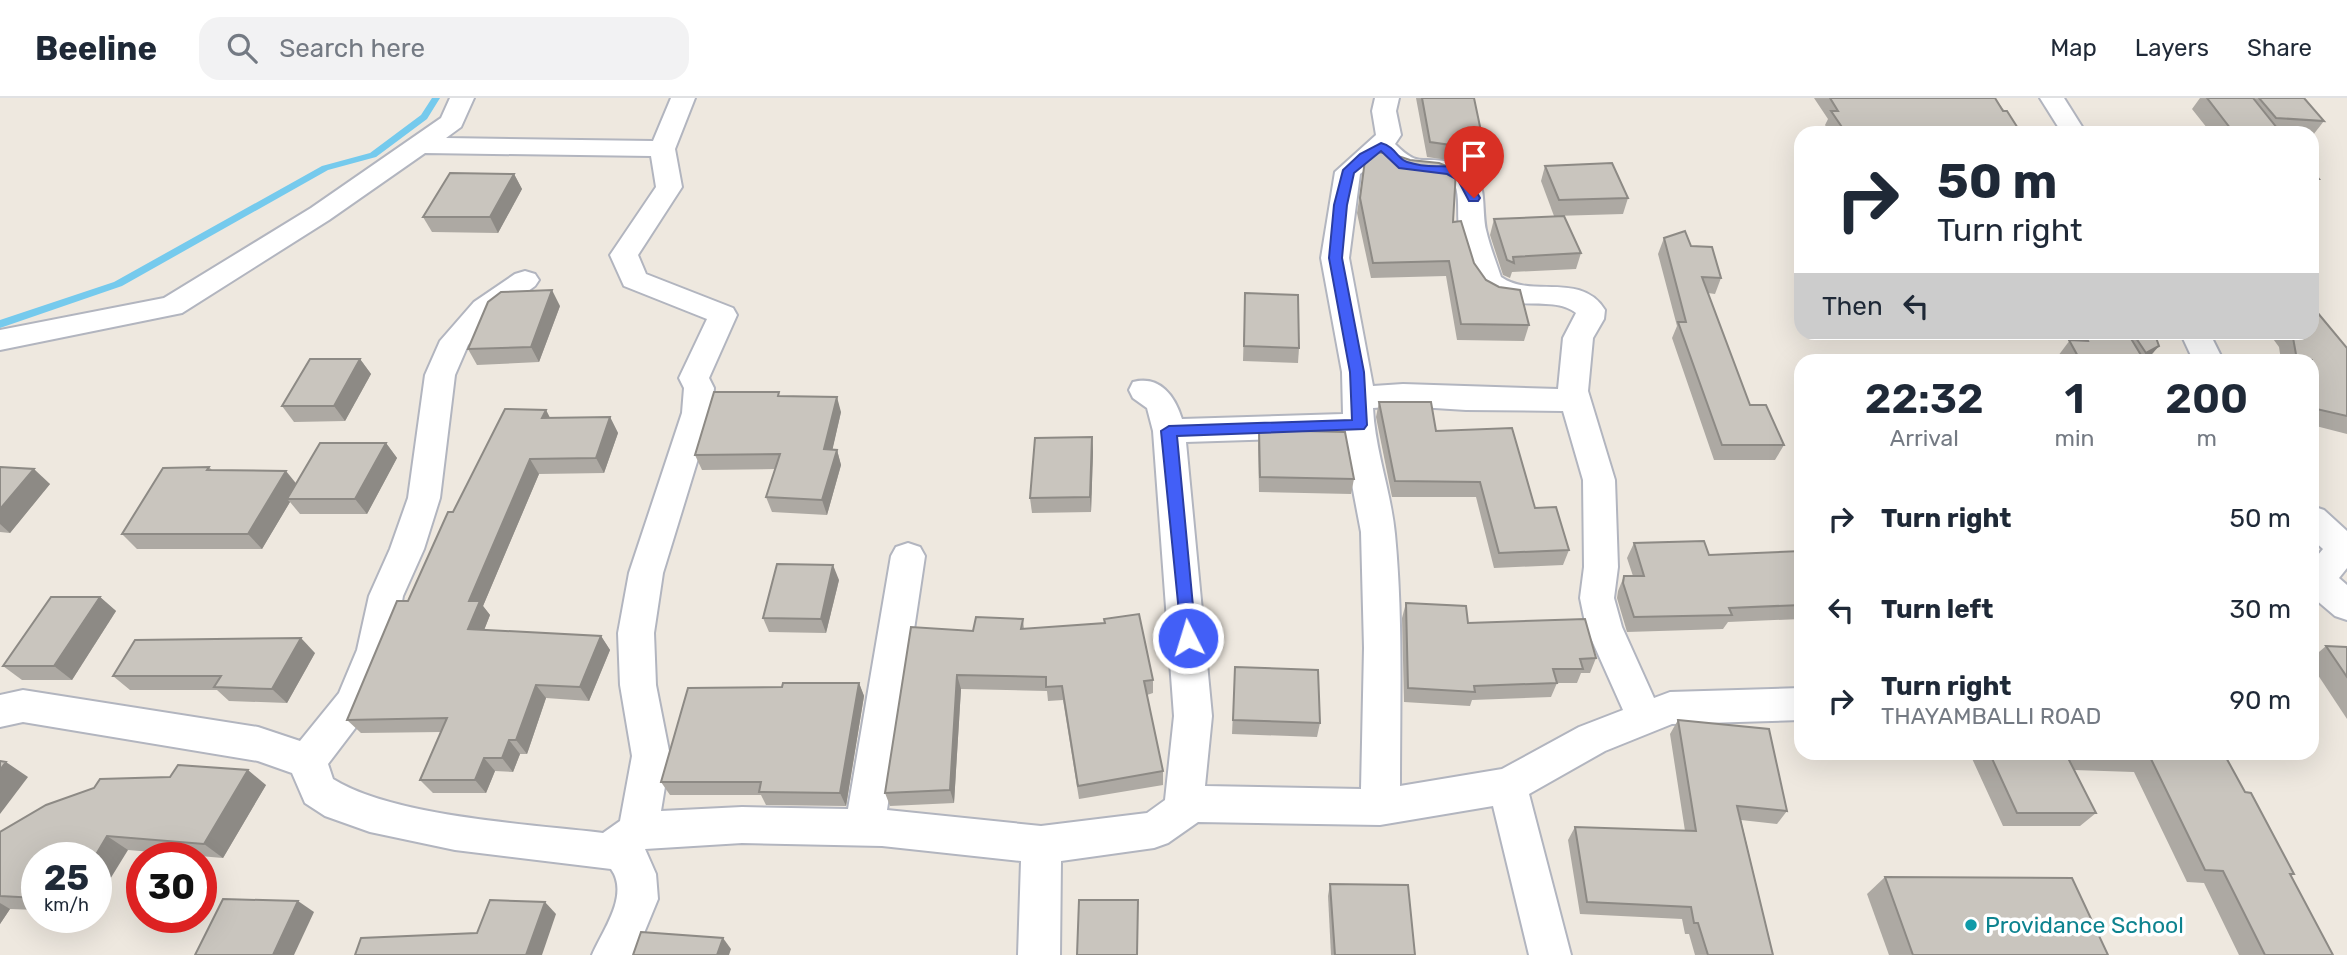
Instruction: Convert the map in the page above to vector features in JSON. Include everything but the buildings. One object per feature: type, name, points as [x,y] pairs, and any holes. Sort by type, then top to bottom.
[{"type":"street","points":[[0,340],[173,306],[320,214],[452,122],[462,98]]},
{"type":"street","points":[[613,955],[637,902],[640,887],[628,857],[627,838],[651,756],[638,685],[638,621],[646,573],[697,413],[699,388],[694,378],[723,315],[634,280],[624,255],[669,187],[662,149],[683,98]]},
{"type":"street","points":[[1380,807],[1382,648],[1378,532],[1359,438],[1357,372],[1335,258],[1348,172],[1381,146],[1388,135],[1384,111],[1387,98]]},
{"type":"street","points":[[2052,98],[2070,126]]},
{"type":"street","points":[[419,145],[662,149]]},
{"type":"street","points":[[1381,146],[1392,152],[1395,160],[1404,165],[1450,170],[1462,177],[1474,198],[1472,224],[1489,282],[1495,288],[1508,292],[1567,296],[1585,303],[1591,310],[1590,319],[1578,338],[1574,357],[1575,400],[1599,480],[1601,567],[1597,598],[1604,627],[1645,718]]},
{"type":"street","points":[[308,761],[353,703],[375,650],[386,596],[407,549],[424,498],[440,375],[455,341],[484,309],[525,280]]},
{"type":"street","points":[[1144,390],[1156,394],[1169,431],[1193,716],[1184,808]]},
{"type":"street","points":[[1359,414],[1367,397],[1575,400]]},
{"type":"street","points":[[1169,431],[1359,414]]},
{"type":"street","points":[[2319,525],[2346,547],[2319,577]]},
{"type":"street","points":[[865,827],[908,556]]},
{"type":"street","points":[[2319,586],[2347,606]]},
{"type":"street","points":[[308,761],[317,790],[331,800],[368,815],[505,839],[608,852],[627,838],[742,825],[865,827],[1041,845],[1154,830],[1192,804],[1380,807],[1508,786],[1592,739],[1670,708],[1794,704]]},
{"type":"street","points":[[0,711],[23,706],[258,744],[308,761]]},
{"type":"street","points":[[1508,786],[1550,955]]},
{"type":"street","points":[[1039,955],[1041,845]]},
{"type":"waterway","points":[[0,324],[118,284],[325,168],[373,155],[424,117],[436,98]]},
{"type":"place","name":"Providance School","points":[[1971,925]]},
{"type":"route","points":[[1188,638],[1171,477],[1169,431],[1359,425],[1357,372],[1335,258],[1348,172],[1381,146],[1392,152],[1395,160],[1404,165],[1420,169],[1450,170],[1462,177],[1474,198]]}]
